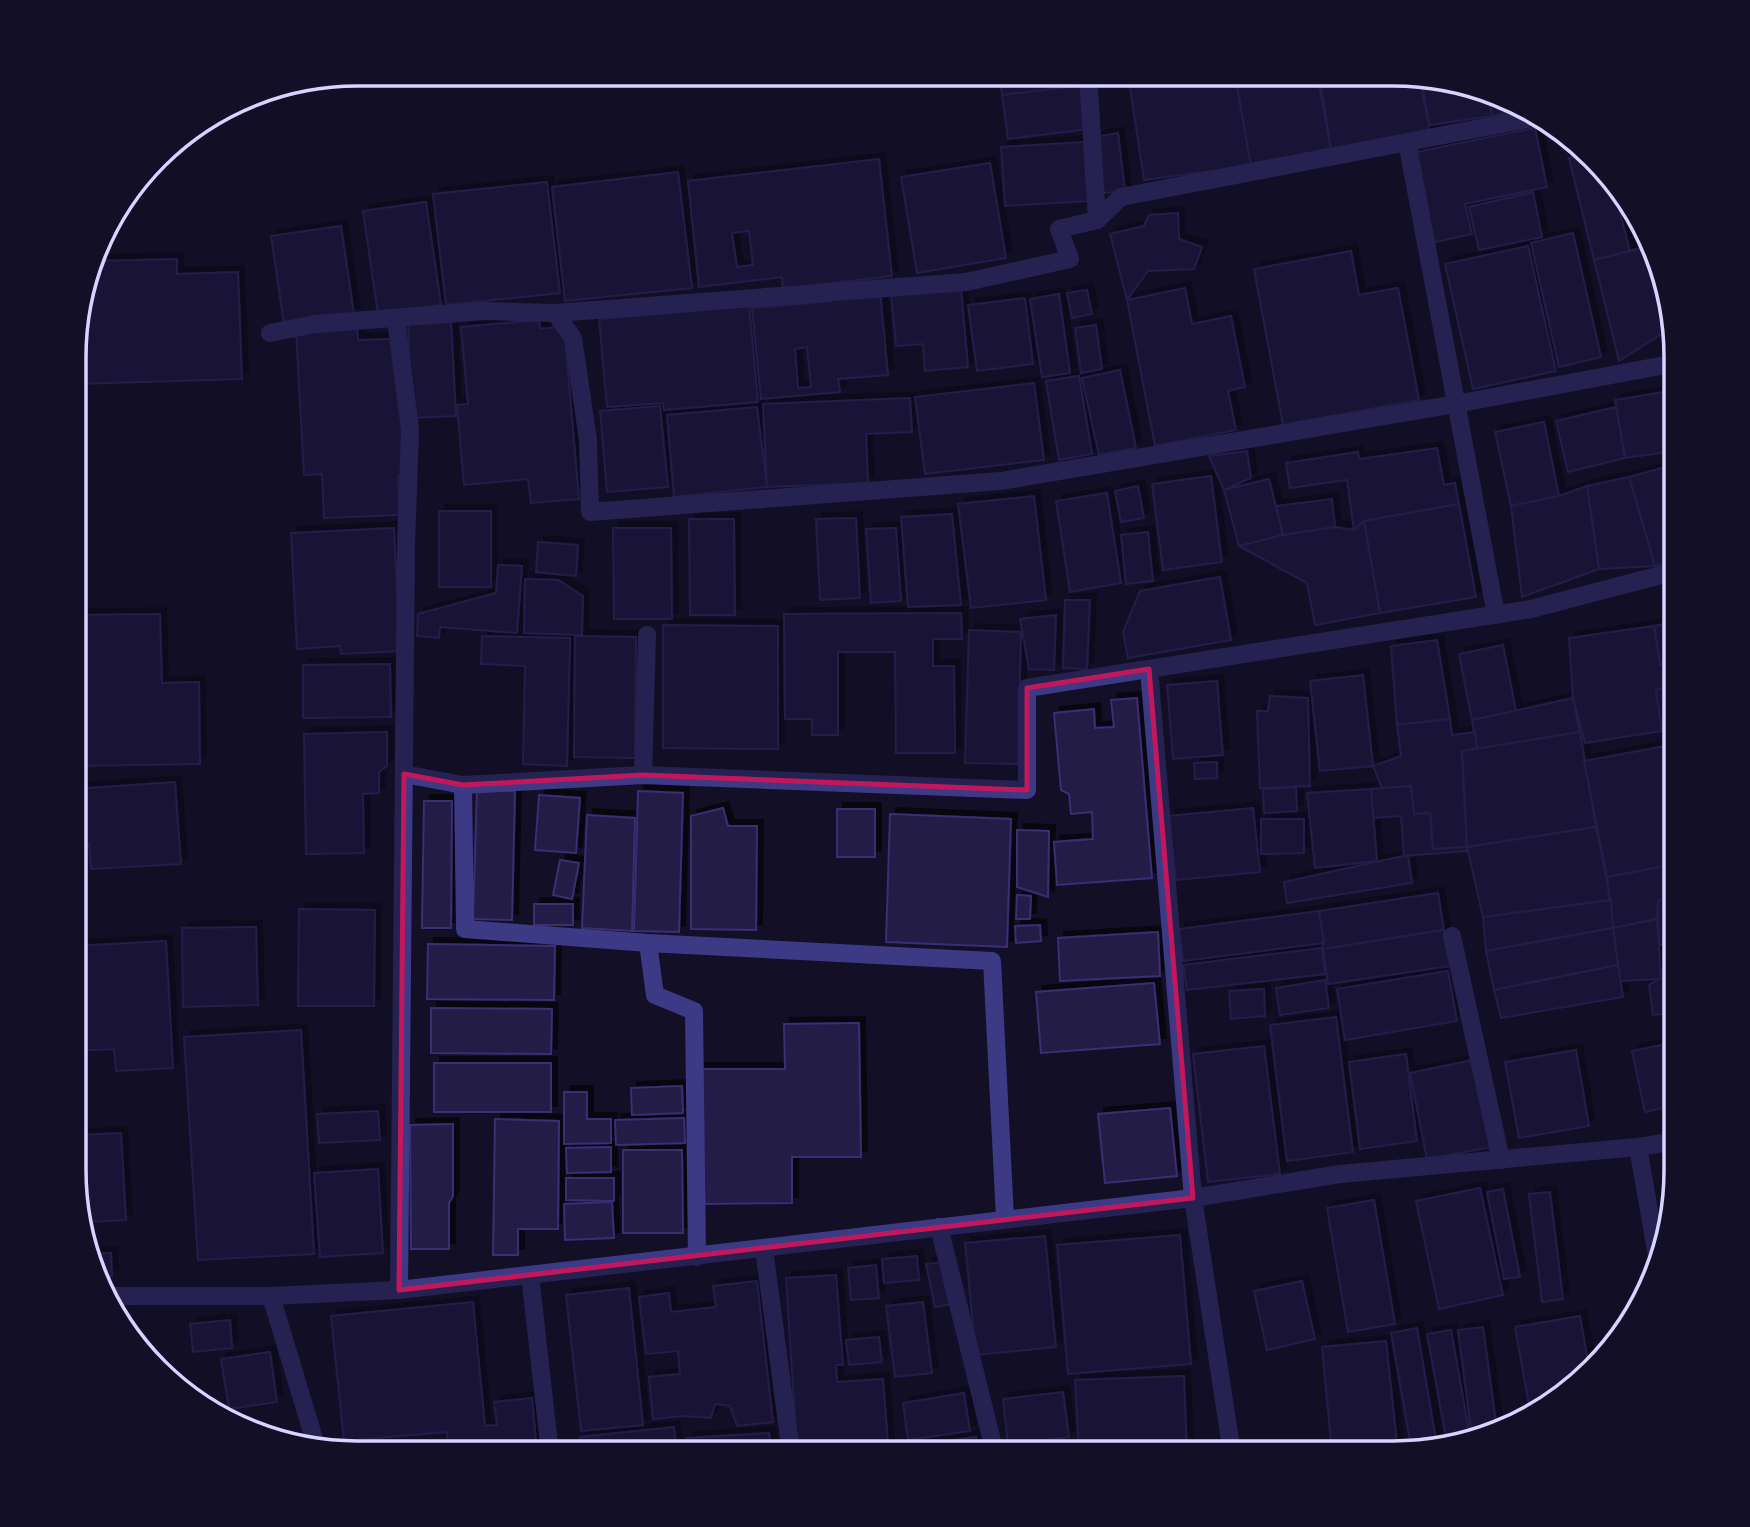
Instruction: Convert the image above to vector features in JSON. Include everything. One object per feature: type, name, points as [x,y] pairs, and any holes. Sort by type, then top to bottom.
[{"type":"street","points":[[1089,86],[1097,220]]},
{"type":"street","points":[[270,333],[315,324],[484,312],[555,313],[967,282],[1070,259],[1059,229],[1097,220],[1121,197],[1524,120]]},
{"type":"street","points":[[1407,142],[1496,615]]},
{"type":"street","points":[[555,313],[573,338],[588,440],[590,512],[1001,481],[1456,404],[1664,365]]},
{"type":"street","points":[[396,319],[410,430],[406,545],[399,1290]]},
{"type":"street","points":[[404,774],[463,785],[643,775],[1027,790],[1027,688],[1531,609],[1664,575]]},
{"type":"street","points":[[643,775],[647,635]]},
{"type":"street","points":[[1149,669],[1193,1198],[1230,1441]]},
{"type":"street","points":[[463,785],[465,929],[648,943],[992,961],[1005,1218]]},
{"type":"street","points":[[1451,936],[1501,1160]]},
{"type":"street","points":[[648,943],[655,995],[694,1012],[696,1257]]},
{"type":"street","points":[[117,1296],[271,1296],[399,1290],[1193,1198],[1340,1174],[1664,1143]]},
{"type":"street","points":[[1637,1147],[1654,1242]]},
{"type":"street","points":[[939,1227],[992,1441]]},
{"type":"street","points":[[764,1249],[789,1441]]},
{"type":"street","points":[[530,1275],[550,1441]]},
{"type":"street","points":[[271,1296],[314,1438]]},
{"type":"highlighted area","points":[[1149,669],[1193,1198],[399,1290],[404,774],[463,785],[643,775],[1027,790],[1027,688]]},
{"type":"building","points":[[1001,86],[1077,86],[1002,95]]},
{"type":"building","points":[[1085,86],[1090,129],[1008,139],[1002,95]]},
{"type":"building","points":[[1130,86],[1237,86],[1251,166],[1144,180]]},
{"type":"building","points":[[1237,86],[1319,86],[1331,150],[1251,166]]},
{"type":"building","points":[[1321,86],[1421,87],[1429,125],[1427,136],[1331,150]]},
{"type":"building","points":[[1423,87],[1490,104],[1492,116],[1429,125]]},
{"type":"building","points":[[1490,104],[1510,112],[1492,116]]},
{"type":"building","points":[[1535,128],[1547,187],[1465,204],[1472,234],[1431,243],[1412,153]]},
{"type":"building","points":[[1118,133],[1125,191],[1104,193],[1096,137]]},
{"type":"building","points":[[1084,142],[1088,201],[1005,206],[1001,147]]},
{"type":"building","points":[[1576,156],[1585,165],[1618,205],[1630,251],[1594,260],[1569,158]]},
{"type":"building","points":[[879,159],[892,276],[783,289],[782,277],[699,287],[688,181]],"holes":[[[749,231],[753,265],[737,267],[732,233]]]},
{"type":"building","points":[[990,163],[1006,258],[917,273],[901,177]]},
{"type":"building","points":[[678,172],[692,288],[565,301],[552,187]]},
{"type":"building","points":[[547,182],[560,293],[446,305],[433,194]]},
{"type":"building","points":[[1533,192],[1542,237],[1479,250],[1469,207]]},
{"type":"building","points":[[426,202],[441,305],[378,314],[363,211]]},
{"type":"building","points":[[1178,213],[1179,239],[1202,247],[1194,269],[1148,271],[1127,300],[1110,234],[1144,226],[1149,215]]},
{"type":"building","points":[[341,226],[354,314],[284,324],[271,236]]},
{"type":"building","points":[[1573,233],[1601,357],[1559,367],[1531,243]]},
{"type":"building","points":[[1528,246],[1556,371],[1473,389],[1445,264]]},
{"type":"building","points":[[1641,248],[1655,287],[1663,333],[1619,361],[1594,260]]},
{"type":"building","points":[[1351,251],[1359,295],[1398,288],[1419,400],[1283,425],[1254,269]]},
{"type":"building","points":[[177,259],[177,274],[238,272],[242,379],[86,384],[88,321],[103,261]]},
{"type":"building","points":[[961,288],[968,367],[925,371],[923,344],[896,346],[891,294]]},
{"type":"building","points":[[1185,288],[1192,324],[1231,316],[1245,387],[1228,391],[1236,430],[1155,446],[1127,300]]},
{"type":"building","points":[[880,290],[888,375],[838,379],[840,392],[761,399],[752,308],[832,301],[832,295]],"holes":[[[807,347],[811,387],[798,388],[795,349]]]},
{"type":"building","points":[[1087,290],[1092,314],[1072,318],[1067,293]]},
{"type":"building","points":[[1059,294],[1070,373],[1042,377],[1030,299]]},
{"type":"building","points":[[1025,298],[1033,364],[977,371],[968,305]]},
{"type":"building","points":[[749,306],[758,402],[664,410],[663,403],[607,407],[599,319]]},
{"type":"building","points":[[539,320],[540,329],[564,326],[579,499],[531,503],[528,479],[464,485],[457,405],[468,404],[461,327]]},
{"type":"building","points":[[451,321],[456,416],[412,418],[408,323]]},
{"type":"building","points":[[1096,325],[1102,369],[1081,373],[1075,328]]},
{"type":"building","points":[[357,327],[358,340],[391,339],[399,348],[405,476],[398,476],[400,515],[324,518],[322,474],[304,475],[296,330]]},
{"type":"building","points":[[1120,370],[1136,448],[1099,455],[1082,378]]},
{"type":"building","points":[[1079,376],[1092,454],[1059,460],[1046,381]]},
{"type":"building","points":[[1034,383],[1044,460],[925,474],[915,397]]},
{"type":"building","points":[[1664,392],[1664,453],[1625,458],[1615,400]]},
{"type":"building","points":[[910,398],[912,432],[866,434],[868,483],[767,487],[763,404]]},
{"type":"building","points":[[660,406],[668,487],[607,492],[600,411]]},
{"type":"building","points":[[757,407],[767,487],[674,497],[667,415]]},
{"type":"building","points":[[1616,407],[1625,458],[1568,472],[1556,421]]},
{"type":"building","points":[[1544,422],[1559,496],[1511,506],[1495,432]]},
{"type":"building","points":[[1437,448],[1444,485],[1455,483],[1459,504],[1364,521],[1354,530],[1347,480],[1290,488],[1286,463],[1358,452],[1359,459]]},
{"type":"building","points":[[1247,451],[1251,478],[1224,490],[1209,456]]},
{"type":"building","points":[[1664,467],[1664,563],[1655,566],[1629,477]]},
{"type":"building","points":[[1211,476],[1222,562],[1163,570],[1152,484]]},
{"type":"building","points":[[1629,477],[1655,566],[1599,569],[1587,486]]},
{"type":"building","points":[[1269,479],[1283,535],[1239,546],[1224,490]]},
{"type":"building","points":[[1138,486],[1144,518],[1121,522],[1115,491]]},
{"type":"building","points":[[1587,486],[1599,569],[1522,597],[1511,506],[1559,496]]},
{"type":"building","points":[[1107,493],[1121,583],[1070,592],[1056,501]]},
{"type":"building","points":[[1034,496],[1046,600],[971,608],[958,504]]},
{"type":"building","points":[[1332,499],[1335,527],[1283,535],[1276,506]]},
{"type":"building","points":[[1459,504],[1476,597],[1380,613],[1364,521]]},
{"type":"building","points":[[439,511],[491,511],[491,587],[439,587]]},
{"type":"building","points":[[952,514],[961,605],[908,607],[901,517]]},
{"type":"building","points":[[856,518],[860,598],[820,600],[816,519]]},
{"type":"building","points":[[689,519],[734,519],[735,615],[690,615]]},
{"type":"building","points":[[1364,521],[1380,613],[1315,625],[1307,583],[1239,546],[1283,535],[1335,527],[1354,530]]},
{"type":"building","points":[[394,528],[400,651],[341,654],[340,646],[297,649],[291,533]]},
{"type":"building","points":[[613,528],[671,528],[672,619],[614,619]]},
{"type":"building","points":[[896,528],[901,601],[871,603],[866,529]]},
{"type":"building","points":[[1148,532],[1153,581],[1126,584],[1121,535]]},
{"type":"building","points":[[538,542],[578,545],[576,576],[536,572]]},
{"type":"building","points":[[498,565],[522,566],[517,633],[440,627],[439,638],[417,636],[418,614],[496,593]]},
{"type":"building","points":[[1220,577],[1231,640],[1128,658],[1123,632],[1140,591]]},
{"type":"building","points":[[525,579],[558,580],[583,596],[582,635],[524,633]]},
{"type":"building","points":[[1065,600],[1090,600],[1087,669],[1063,668]]},
{"type":"building","points":[[961,613],[962,639],[933,639],[933,666],[954,666],[955,753],[896,753],[895,652],[838,652],[838,735],[812,735],[812,719],[785,719],[784,614]]},
{"type":"building","points":[[160,614],[162,683],[199,682],[200,764],[86,766],[86,615]]},
{"type":"building","points":[[1056,615],[1054,670],[1029,669],[1020,619]]},
{"type":"building","points":[[1664,624],[1664,664],[1660,665],[1654,626]]},
{"type":"building","points":[[663,625],[778,626],[778,749],[663,748]]},
{"type":"building","points":[[1654,626],[1660,665],[1664,664],[1664,689],[1656,690],[1662,731],[1585,743],[1573,698],[1569,638]]},
{"type":"building","points":[[969,630],[1021,632],[1018,764],[965,763]]},
{"type":"building","points":[[482,636],[570,638],[567,766],[523,764],[525,666],[481,664]]},
{"type":"building","points":[[575,636],[636,637],[635,758],[574,757]]},
{"type":"building","points":[[1437,640],[1450,719],[1397,725],[1391,646]]},
{"type":"building","points":[[1503,645],[1516,711],[1472,720],[1459,654]]},
{"type":"building","points":[[390,664],[391,717],[303,718],[303,665]]},
{"type":"building","points":[[1363,675],[1373,766],[1320,771],[1310,681]]},
{"type":"building","points":[[1217,681],[1223,755],[1173,759],[1167,685]]},
{"type":"building","points":[[1664,689],[1664,731],[1662,731],[1656,690]]},
{"type":"building","points":[[1270,696],[1308,698],[1310,786],[1260,788],[1257,711],[1268,711]]},
{"type":"building","points":[[1137,698],[1152,878],[1057,885],[1054,842],[1093,839],[1092,812],[1071,814],[1069,794],[1061,790],[1054,713],[1094,709],[1095,728],[1114,727],[1111,700]]},
{"type":"building","points":[[1573,698],[1580,732],[1477,749],[1472,720]]},
{"type":"building","points":[[1450,719],[1452,735],[1475,732],[1477,749],[1462,751],[1467,847],[1433,849],[1430,813],[1414,814],[1411,786],[1382,788],[1373,766],[1401,756],[1397,725]]},
{"type":"building","points":[[387,732],[387,766],[379,772],[379,793],[363,794],[364,853],[306,854],[304,734]]},
{"type":"building","points":[[1580,732],[1596,827],[1467,847],[1462,751]]},
{"type":"building","points":[[1664,746],[1664,866],[1607,877],[1584,761]]},
{"type":"building","points":[[1217,762],[1217,778],[1195,779],[1194,763]]},
{"type":"building","points":[[175,782],[181,864],[91,869],[89,844],[86,844],[86,788]]},
{"type":"building","points":[[1411,786],[1414,814],[1430,813],[1433,849],[1467,847],[1467,851],[1404,856],[1401,816],[1373,818],[1371,789]]},
{"type":"building","points":[[1296,787],[1297,811],[1264,813],[1263,789]]},
{"type":"building","points":[[1371,789],[1377,861],[1315,868],[1307,793]]},
{"type":"building","points":[[477,790],[515,791],[512,920],[473,919]]},
{"type":"building","points":[[638,791],[683,793],[679,932],[634,931]]},
{"type":"building","points":[[539,795],[580,798],[576,853],[535,850]]},
{"type":"building","points":[[424,801],[452,801],[451,928],[422,928]]},
{"type":"building","points":[[723,808],[728,826],[757,826],[756,930],[691,929],[691,816]]},
{"type":"building","points":[[1253,808],[1260,872],[1176,880],[1169,816]]},
{"type":"building","points":[[837,809],[875,809],[875,857],[837,857]]},
{"type":"building","points":[[890,814],[1011,819],[1007,947],[886,942]]},
{"type":"building","points":[[587,815],[635,818],[632,931],[582,928]]},
{"type":"building","points":[[1261,819],[1304,819],[1304,853],[1261,854]]},
{"type":"building","points":[[1596,827],[1611,900],[1483,917],[1467,847]]},
{"type":"building","points":[[1017,830],[1049,831],[1048,897],[1017,887]]},
{"type":"building","points":[[1408,855],[1412,883],[1287,903],[1284,882]]},
{"type":"building","points":[[560,860],[579,863],[572,899],[553,895]]},
{"type":"building","points":[[1664,866],[1664,899],[1658,900],[1657,919],[1613,928],[1607,877]]},
{"type":"building","points":[[1438,893],[1444,930],[1323,949],[1319,911]]},
{"type":"building","points":[[1017,895],[1031,896],[1030,919],[1016,919]]},
{"type":"building","points":[[1664,899],[1664,944],[1659,945],[1658,900]]},
{"type":"building","points":[[1611,900],[1613,928],[1486,951],[1483,917]]},
{"type":"building","points":[[534,904],[573,904],[573,925],[534,925]]},
{"type":"building","points":[[299,909],[375,910],[374,1006],[298,1006]]},
{"type":"building","points":[[1319,911],[1324,943],[1183,961],[1179,929]]},
{"type":"building","points":[[1657,919],[1661,979],[1620,981],[1613,928]]},
{"type":"building","points":[[1040,925],[1041,941],[1016,943],[1015,926]]},
{"type":"building","points":[[256,927],[258,1005],[183,1007],[182,928]]},
{"type":"building","points":[[1613,928],[1618,965],[1494,990],[1486,951]]},
{"type":"building","points":[[1444,930],[1451,966],[1328,984],[1323,949]]},
{"type":"building","points":[[1158,932],[1160,976],[1060,981],[1058,938]]},
{"type":"building","points":[[166,941],[173,1068],[116,1071],[114,1049],[86,1050],[86,945]]},
{"type":"building","points":[[428,944],[555,946],[554,1000],[427,999]]},
{"type":"building","points":[[1322,948],[1325,974],[1187,990],[1183,965]]},
{"type":"building","points":[[1618,965],[1623,997],[1501,1018],[1494,990]]},
{"type":"building","points":[[1448,971],[1457,1021],[1345,1040],[1337,989]]},
{"type":"building","points":[[1664,976],[1664,1014],[1653,1015],[1649,985]]},
{"type":"building","points":[[1325,980],[1329,1008],[1280,1015],[1276,988]]},
{"type":"building","points":[[1154,983],[1160,1044],[1041,1053],[1036,992]]},
{"type":"building","points":[[1264,989],[1265,1016],[1231,1019],[1229,991]]},
{"type":"building","points":[[431,1008],[552,1009],[551,1054],[431,1053]]},
{"type":"building","points":[[1336,1017],[1353,1152],[1287,1161],[1270,1025]]},
{"type":"building","points":[[859,1023],[861,1157],[792,1157],[792,1203],[700,1204],[699,1069],[785,1069],[784,1024]]},
{"type":"building","points":[[301,1030],[314,1254],[198,1260],[184,1037]]},
{"type":"building","points":[[1664,1044],[1664,1108],[1645,1112],[1632,1051]]},
{"type":"building","points":[[1264,1046],[1280,1174],[1208,1182],[1193,1054]]},
{"type":"building","points":[[1576,1050],[1589,1126],[1519,1138],[1505,1062]]},
{"type":"building","points":[[1406,1054],[1417,1141],[1360,1149],[1349,1062]]},
{"type":"building","points":[[1473,1060],[1491,1147],[1427,1159],[1410,1073]]},
{"type":"building","points":[[434,1063],[551,1063],[551,1112],[434,1112]]},
{"type":"building","points":[[682,1086],[683,1113],[632,1115],[631,1088]]},
{"type":"building","points":[[564,1092],[587,1092],[587,1119],[611,1119],[611,1143],[564,1144]]},
{"type":"building","points":[[1170,1108],[1177,1176],[1105,1183],[1098,1114]]},
{"type":"building","points":[[378,1111],[380,1140],[319,1143],[317,1114]]},
{"type":"building","points":[[684,1118],[685,1143],[616,1145],[615,1120]]},
{"type":"building","points":[[495,1119],[559,1121],[558,1229],[518,1229],[518,1255],[493,1255]]},
{"type":"building","points":[[453,1124],[453,1196],[449,1203],[449,1249],[411,1249],[410,1125]]},
{"type":"building","points":[[121,1133],[126,1220],[91,1222],[86,1188],[86,1135]]},
{"type":"building","points":[[611,1147],[611,1172],[567,1173],[566,1148]]},
{"type":"building","points":[[623,1150],[682,1150],[683,1233],[623,1233]]},
{"type":"building","points":[[378,1169],[383,1253],[320,1257],[314,1173]]},
{"type":"building","points":[[566,1178],[614,1178],[614,1201],[566,1200]]},
{"type":"building","points":[[1480,1188],[1503,1295],[1439,1309],[1416,1201]]},
{"type":"building","points":[[1503,1189],[1520,1277],[1504,1279],[1487,1192]]},
{"type":"building","points":[[1550,1192],[1563,1299],[1542,1302],[1529,1194]]},
{"type":"building","points":[[1374,1200],[1395,1324],[1348,1332],[1327,1208]]},
{"type":"building","points":[[612,1202],[614,1238],[565,1240],[564,1204]]},
{"type":"building","points":[[1180,1235],[1191,1364],[1068,1374],[1057,1245]]},
{"type":"building","points":[[1045,1236],[1056,1347],[976,1355],[965,1243]]},
{"type":"building","points":[[111,1253],[112,1276],[107,1276],[99,1254]]},
{"type":"building","points":[[917,1256],[919,1280],[884,1283],[882,1259]]},
{"type":"building","points":[[943,1262],[951,1304],[935,1307],[926,1264]]},
{"type":"building","points":[[876,1265],[879,1298],[851,1300],[848,1268]]},
{"type":"building","points":[[836,1275],[843,1365],[836,1365],[837,1382],[883,1379],[888,1441],[796,1441],[786,1278]]},
{"type":"building","points":[[757,1281],[773,1422],[737,1426],[730,1406],[715,1404],[711,1418],[683,1416],[653,1419],[649,1377],[680,1374],[678,1351],[646,1354],[639,1297],[669,1293],[671,1312],[716,1307],[713,1286]]},
{"type":"building","points":[[1302,1281],[1315,1339],[1267,1350],[1254,1291]]},
{"type":"building","points":[[629,1288],[643,1425],[581,1431],[566,1295]]},
{"type":"building","points":[[473,1302],[485,1426],[497,1425],[494,1402],[532,1398],[536,1441],[448,1441],[447,1432],[344,1441],[331,1316]]},
{"type":"building","points":[[923,1302],[932,1373],[895,1377],[886,1306]]},
{"type":"building","points":[[1580,1316],[1588,1359],[1544,1396],[1529,1405],[1515,1327]]},
{"type":"building","points":[[230,1320],[232,1348],[193,1352],[190,1324]]},
{"type":"building","points":[[1483,1327],[1496,1421],[1471,1430],[1458,1330]]},
{"type":"building","points":[[1417,1328],[1436,1438],[1410,1441],[1391,1333]]},
{"type":"building","points":[[1451,1330],[1469,1430],[1446,1436],[1427,1334]]},
{"type":"building","points":[[879,1337],[882,1362],[849,1365],[846,1340]]},
{"type":"building","points":[[1386,1341],[1397,1441],[1331,1441],[1322,1347]]},
{"type":"building","points":[[270,1352],[277,1402],[229,1409],[221,1359]]},
{"type":"building","points":[[1184,1376],[1187,1441],[1078,1441],[1075,1380]]},
{"type":"building","points":[[1063,1392],[1069,1437],[1008,1441],[1003,1399]]},
{"type":"building","points":[[964,1393],[970,1431],[908,1440],[903,1403]]},
{"type":"building","points":[[674,1427],[676,1441],[580,1441],[580,1437]]},
{"type":"building","points":[[769,1433],[770,1441],[687,1441],[687,1438]]},
{"type":"building","points":[[976,1437],[976,1441],[947,1441]]}]
